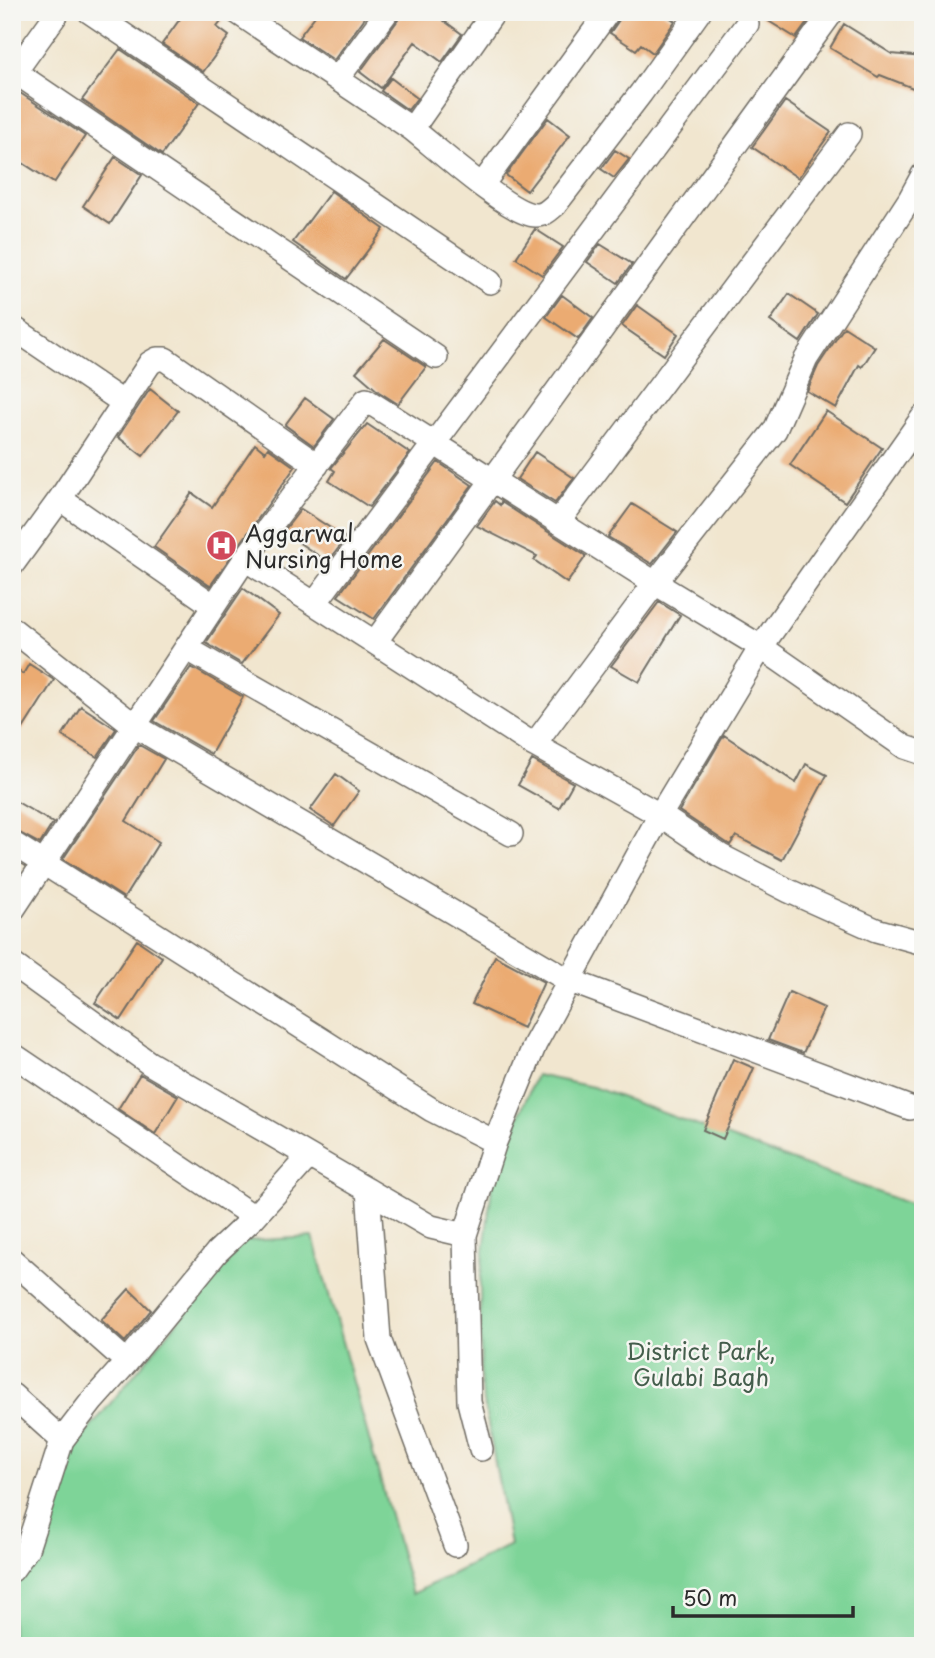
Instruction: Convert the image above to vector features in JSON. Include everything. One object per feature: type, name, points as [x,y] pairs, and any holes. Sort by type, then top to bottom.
[{"type":"street","points":[[58,12],[13,74],[436,357]]},
{"type":"street","points":[[90,12],[490,282]]},
{"type":"street","points":[[237,12],[271,21],[338,78],[412,129],[482,185],[523,213],[534,216],[544,215],[555,205],[699,12]]},
{"type":"street","points":[[338,78],[387,12]]},
{"type":"street","points":[[412,129],[494,12]]},
{"type":"street","points":[[482,185],[608,12]]},
{"type":"street","points":[[375,642],[832,12]]},
{"type":"street","points":[[315,603],[747,24]]},
{"type":"street","points":[[558,523],[849,134]]},
{"type":"street","points":[[534,745],[775,429],[806,359],[923,175]]},
{"type":"street","points":[[12,327],[124,403]]},
{"type":"street","points":[[15,556],[60,499],[150,363],[157,359],[165,359],[317,464]]},
{"type":"street","points":[[12,911],[246,559],[366,400],[558,523],[761,647],[905,747],[923,753]]},
{"type":"street","points":[[481,1449],[469,1402],[465,1235],[495,1142],[535,1044],[660,815],[761,647],[923,417]]},
{"type":"street","points":[[60,499],[214,606]]},
{"type":"street","points":[[246,559],[534,745],[660,815],[720,856],[876,930],[923,943]]},
{"type":"street","points":[[12,629],[135,726],[568,980],[910,1108]]},
{"type":"street","points":[[186,648],[511,834]]},
{"type":"street","points":[[12,843],[432,1110],[495,1142]]},
{"type":"street","points":[[12,964],[149,1063],[431,1227],[465,1235]]},
{"type":"street","points":[[12,1054],[254,1217]]},
{"type":"street","points":[[12,1570],[19,1542],[62,1440],[217,1252],[254,1217],[309,1156]]},
{"type":"street","points":[[368,1190],[379,1339],[455,1545]]},
{"type":"street","points":[[12,1259],[127,1362]]},
{"type":"street","points":[[12,1395],[62,1440]]},
{"type":"green space","name":"District Park, Gulabi Bagh","points":[[536,1075],[593,1087],[923,1209],[923,1646],[12,1646],[12,1601],[63,1461],[244,1241],[313,1237],[412,1594],[510,1545],[481,1386],[480,1282],[493,1178]]},
{"type":"building","points":[[185,12],[223,12],[224,18],[217,27],[229,36],[203,72],[162,44]]},
{"type":"building","points":[[318,12],[369,12],[334,60],[299,37]]},
{"type":"building","points":[[401,12],[432,12],[462,34],[442,62],[415,42],[381,88],[360,72]]},
{"type":"building","points":[[622,12],[662,12],[675,21],[653,53],[641,44],[636,50],[610,33]]},
{"type":"building","points":[[754,12],[805,12],[812,16],[796,38]]},
{"type":"building","points":[[844,24],[892,54],[923,57],[923,92],[880,75],[878,77],[830,48]]},
{"type":"building","points":[[120,49],[199,103],[162,155],[82,100]]},
{"type":"building","points":[[391,78],[417,98],[408,110],[381,91]]},
{"type":"building","points":[[14,89],[85,136],[54,183],[12,156]]},
{"type":"building","points":[[785,101],[831,132],[798,178],[752,147]]},
{"type":"building","points":[[548,118],[570,135],[527,191],[506,175]]},
{"type":"building","points":[[615,150],[629,159],[614,178],[601,169]]},
{"type":"building","points":[[115,157],[142,175],[110,224],[83,206]]},
{"type":"building","points":[[331,191],[384,229],[346,279],[293,242]]},
{"type":"building","points":[[535,229],[563,247],[542,275],[516,258]]},
{"type":"building","points":[[600,244],[632,264],[618,283],[587,262]]},
{"type":"building","points":[[789,294],[818,314],[800,342],[770,321]]},
{"type":"building","points":[[562,295],[593,318],[578,339],[546,317]]},
{"type":"building","points":[[637,305],[678,334],[664,355],[622,326]]},
{"type":"building","points":[[844,327],[875,347],[862,367],[859,365],[836,408],[807,391],[818,366]]},
{"type":"building","points":[[384,339],[426,367],[398,404],[356,372]]},
{"type":"building","points":[[150,389],[178,411],[143,456],[118,437]]},
{"type":"building","points":[[305,398],[334,419],[314,446],[285,425]]},
{"type":"building","points":[[826,411],[882,448],[845,502],[790,465]]},
{"type":"building","points":[[367,424],[410,453],[369,507],[329,481],[335,471],[331,468]]},
{"type":"building","points":[[255,444],[265,452],[268,448],[295,467],[210,586],[154,547],[192,493],[212,507]]},
{"type":"building","points":[[535,452],[574,478],[555,503],[517,479]]},
{"type":"building","points":[[438,462],[472,485],[374,619],[338,596]]},
{"type":"building","points":[[495,501],[500,505],[501,502],[586,556],[567,583],[534,560],[537,556],[477,526]]},
{"type":"building","points":[[632,504],[677,532],[652,564],[608,537]]},
{"type":"building","points":[[301,509],[346,538],[328,562],[283,532]]},
{"type":"building","points":[[243,588],[279,615],[242,664],[206,643]]},
{"type":"building","points":[[659,602],[680,615],[639,682],[611,666]]},
{"type":"building","points":[[29,664],[54,680],[12,746],[12,667],[23,674]]},
{"type":"building","points":[[191,667],[243,697],[211,754],[154,721]]},
{"type":"building","points":[[81,706],[116,729],[97,757],[62,736]]},
{"type":"building","points":[[724,735],[796,783],[806,764],[827,775],[782,860],[736,836],[730,845],[679,811]]},
{"type":"building","points":[[139,745],[164,759],[126,821],[159,842],[124,898],[63,859]]},
{"type":"building","points":[[532,760],[573,783],[559,808],[518,785]]},
{"type":"building","points":[[336,774],[359,791],[334,826],[310,810]]},
{"type":"building","points":[[12,799],[53,823],[40,844],[12,829]]},
{"type":"building","points":[[137,940],[162,957],[121,1020],[95,1003]]},
{"type":"building","points":[[495,956],[544,982],[523,1028],[472,1004]]},
{"type":"building","points":[[789,992],[824,1008],[803,1053],[768,1040]]},
{"type":"building","points":[[733,1059],[754,1068],[723,1139],[703,1130]]},
{"type":"building","points":[[140,1074],[178,1096],[155,1134],[118,1109]]},
{"type":"building","points":[[129,1289],[151,1310],[125,1342],[101,1320]]},
{"type":"place","name":"Aggarwal Nursing Home","points":[[222,545]]}]
